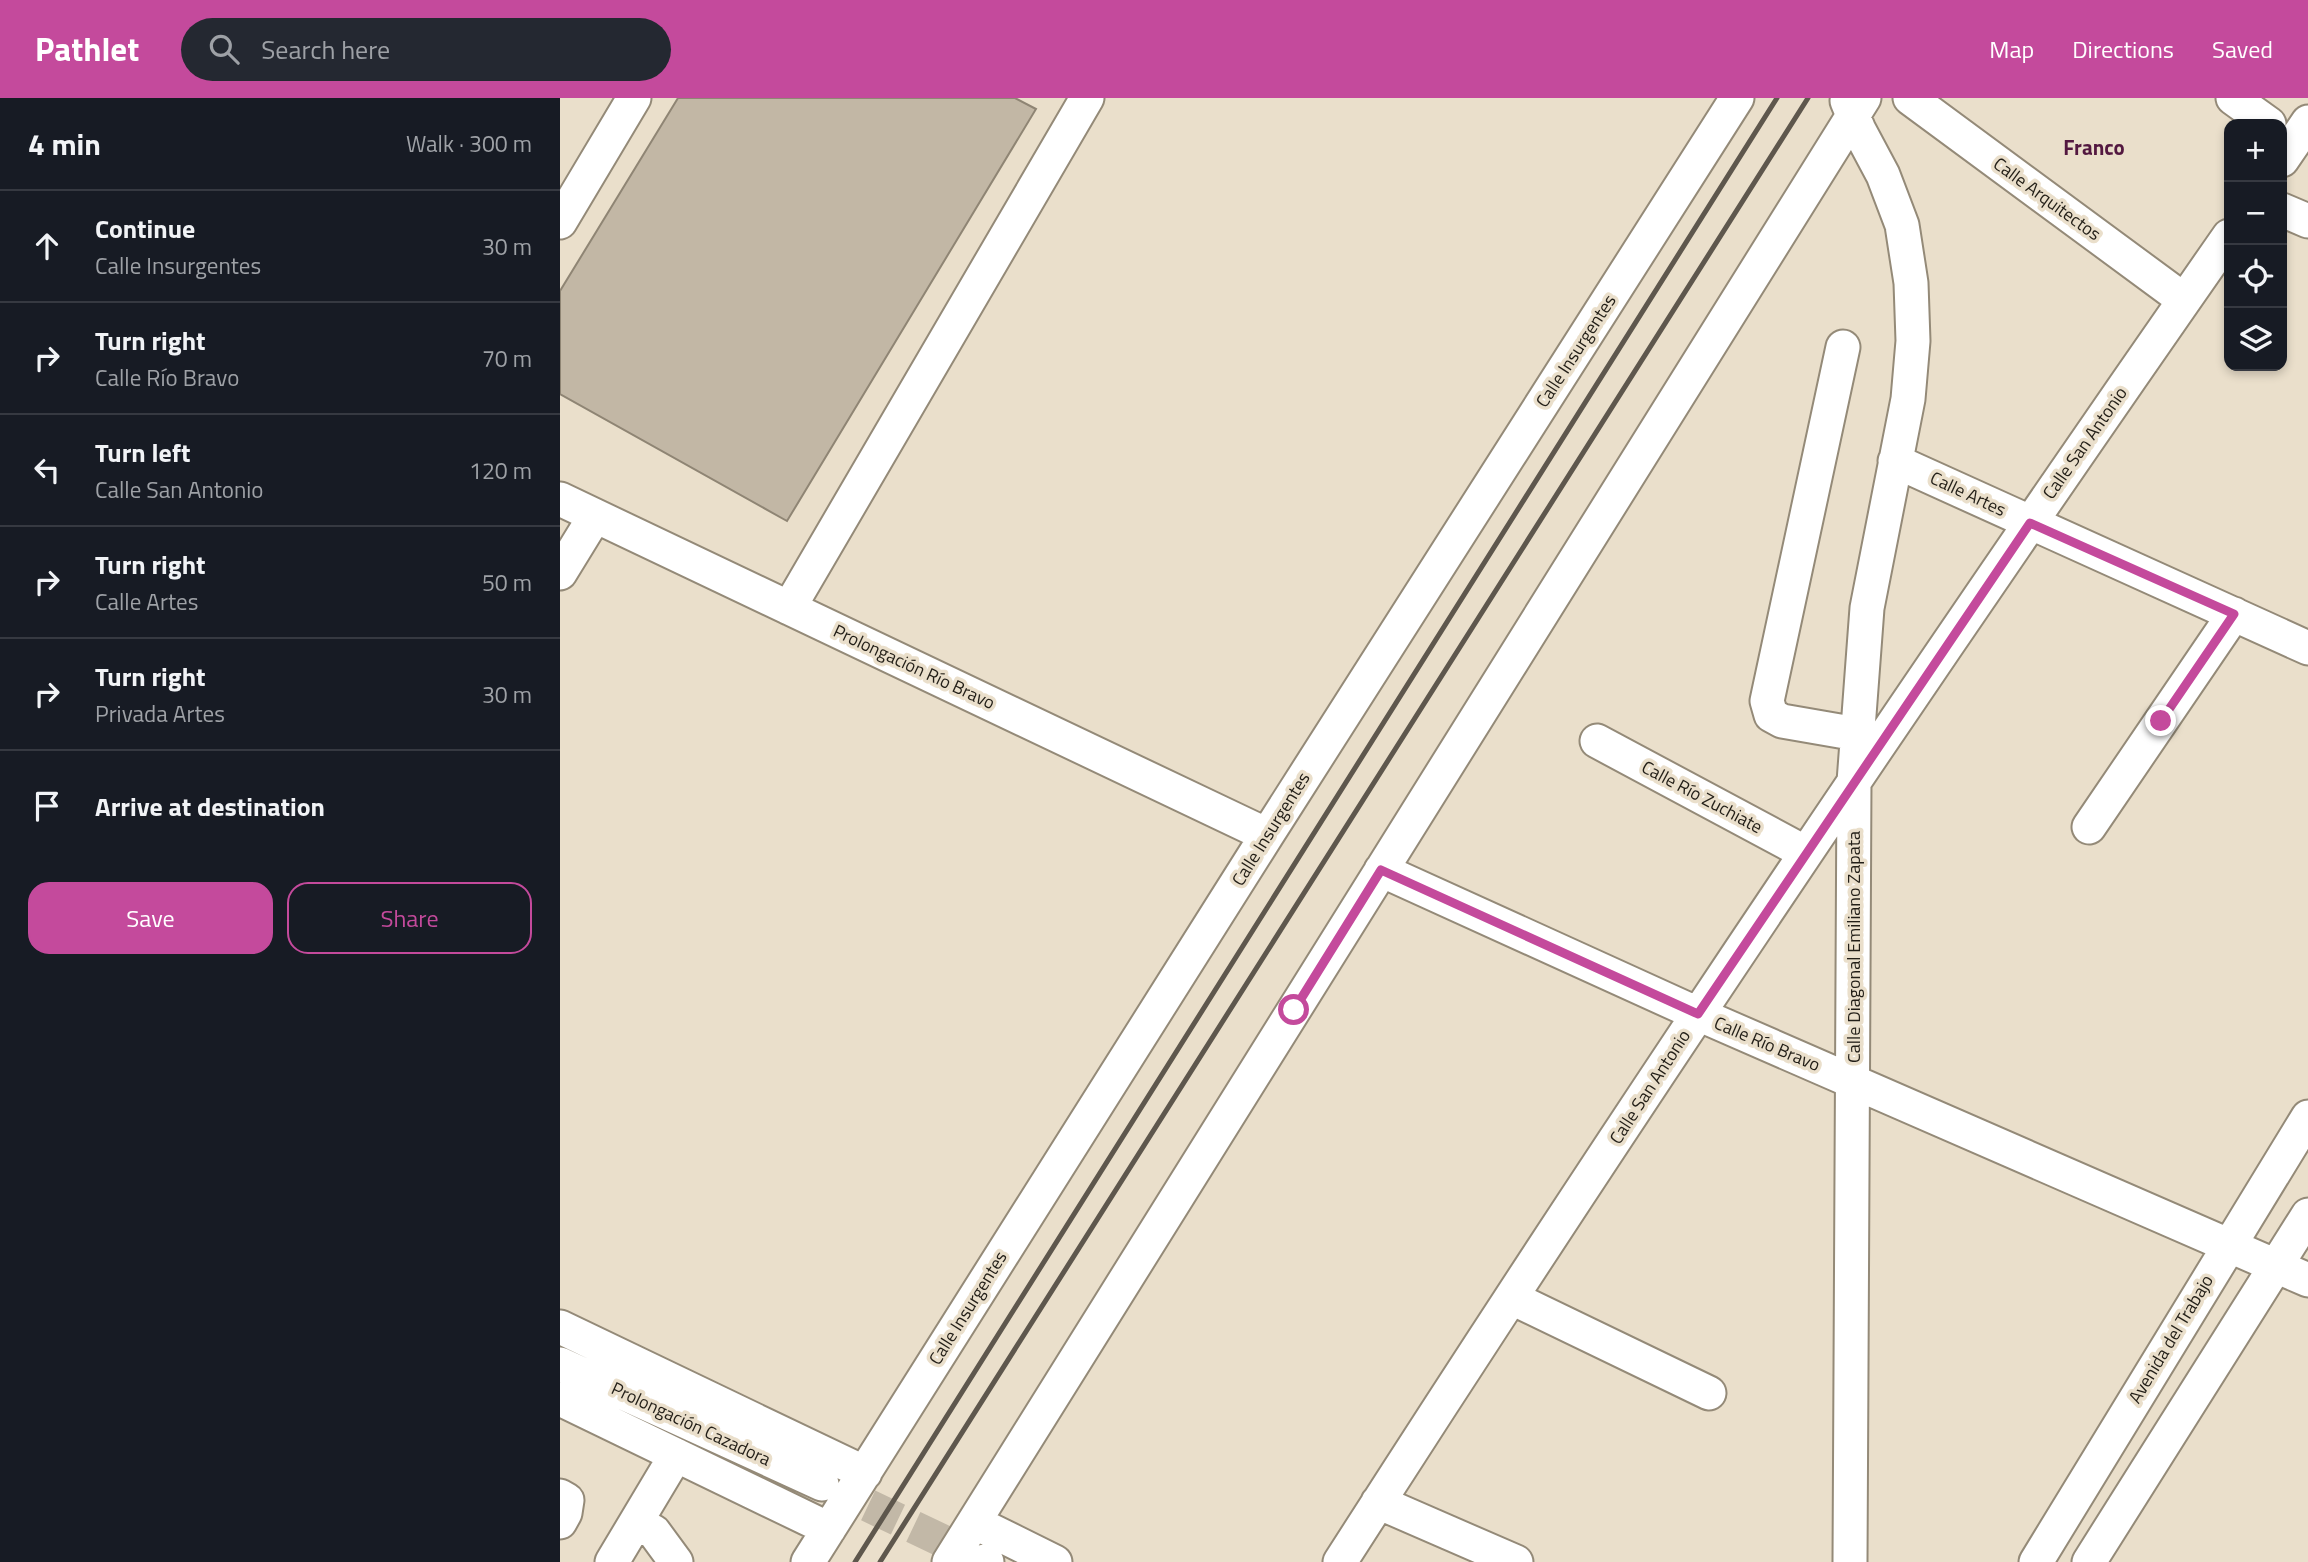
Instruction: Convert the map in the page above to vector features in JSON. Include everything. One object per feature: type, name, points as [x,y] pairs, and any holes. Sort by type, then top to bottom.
[{"type":"street","points":[[560,222],[634,98]]},
{"type":"street","points":[[789,608],[1087,98]]},
{"type":"street","name":"Calle Insurgentes","points":[[808,1562],[1737,98]]},
{"type":"street","name":"Calle Arquitectos","points":[[1910,98],[2184,300]]},
{"type":"street","points":[[2233,98],[2263,119]]},
{"type":"street","points":[[949,1562],[1854,104]]},
{"type":"street","name":"Calle Diagonal Emiliano Zapata","points":[[1850,1562],[1854,782],[1867,608],[1908,399],[1913,341],[1911,283],[1902,225],[1854,104]]},
{"type":"street","points":[[2287,212],[2308,221]]},
{"type":"street","name":"Calle San Antonio","points":[[1340,1562],[1698,1014],[2030,523],[2224,243]]},
{"type":"street","points":[[1843,347],[1767,701],[1771,715],[1782,722],[1857,734]]},
{"type":"street","name":"Calle Artes","points":[[1895,461],[2308,648]]},
{"type":"street","name":"Prolongación Río Bravo","points":[[560,499],[1267,835]]},
{"type":"street","points":[[560,573],[595,516]]},
{"type":"street","points":[[2088,827],[2234,614]]},
{"type":"street","name":"Calle Río Zuchiate","points":[[1597,741],[1806,853]]},
{"type":"street","name":"Calle Río Bravo","points":[[1381,870],[1698,1014],[2308,1280]]},
{"type":"street","name":"Avenida del Trabajo","points":[[2036,1562],[2308,1117]]},
{"type":"street","points":[[2090,1562],[2308,1215]]},
{"type":"street","points":[[1512,1298],[1709,1394]]},
{"type":"street","points":[[560,1327],[864,1473]]},
{"type":"street","name":"Prolongación Cazadora","points":[[560,1364],[822,1484]]},
{"type":"street","points":[[560,1399],[829,1529]]},
{"type":"street","points":[[612,1562],[676,1455]]},
{"type":"street","points":[[560,1496],[567,1500],[560,1522]]},
{"type":"street","points":[[1378,1502],[1516,1562]]},
{"type":"street","points":[[636,1521],[654,1532],[676,1562]]},
{"type":"street","points":[[975,1522],[1055,1562]]},
{"type":"building","points":[[678,98],[1015,98],[1036,109],[787,521],[560,394],[560,291]]},
{"type":"tunnel","points":[[823,1484],[983,1560]]},
{"type":"railway","points":[[855,1562],[1777,98]]},
{"type":"railway","points":[[880,1562],[1808,98]]},
{"type":"district","name":"Franco","points":[[2094,148]]},
{"type":"route","points":[[1294,1010],[1381,870],[1698,1014],[2030,523],[2234,614],[2161,721]]}]
